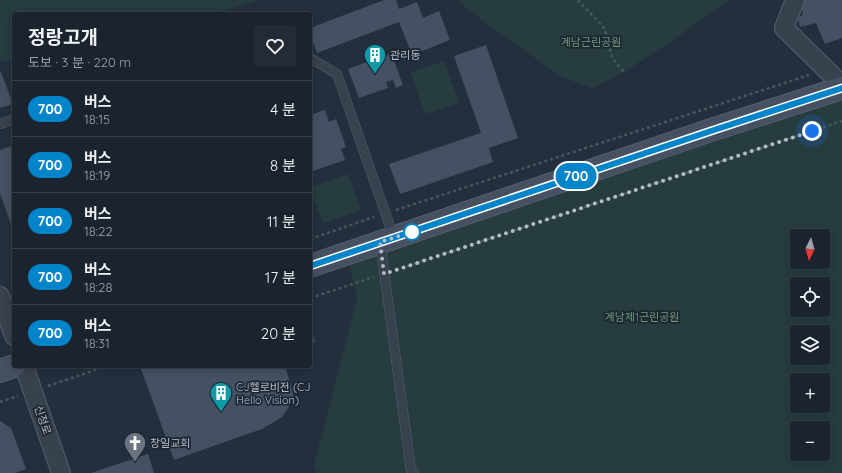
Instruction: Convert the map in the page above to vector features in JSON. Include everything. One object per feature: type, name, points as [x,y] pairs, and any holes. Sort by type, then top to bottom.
[{"type":"main road","points":[[312,265],[842,87]]},
{"type":"main road","points":[[0,371],[12,367]]},
{"type":"street","points":[[795,0],[784,28],[826,69],[842,87]]},
{"type":"street","points":[[0,296],[12,330]]},
{"type":"street","name":"신정로","points":[[25,368],[61,473]]},
{"type":"lane","points":[[312,59],[337,74],[386,214],[387,240],[384,274],[411,470],[414,473]]},
{"type":"lane","points":[[0,124],[12,120]]},
{"type":"path","points":[[578,0],[605,29],[612,58],[624,72]]},
{"type":"path","points":[[312,238],[826,69]]},
{"type":"path","points":[[312,297],[842,121]]},
{"type":"path","points":[[0,402],[101,368]]},
{"type":"green space","points":[[0,0],[259,0],[218,12],[12,12],[12,63],[0,60]]},
{"type":"green space","name":"계남근린공원","points":[[457,0],[729,0],[667,44],[624,72],[593,88],[562,77],[483,21]]},
{"type":"green space","points":[[444,61],[459,103],[425,114],[411,72]]},
{"type":"green space","name":"계남제1근린공원","points":[[842,88],[842,473],[317,473],[314,465],[357,299],[347,254]]},
{"type":"green space","points":[[348,174],[361,210],[323,223],[312,193],[312,187]]},
{"type":"building","points":[[384,0],[396,0],[399,9],[417,2],[423,18],[439,11],[450,40],[412,55],[399,22],[317,53],[312,39],[312,27]]},
{"type":"building","points":[[800,0],[842,0],[842,38],[825,44],[816,23],[800,27],[798,17],[803,15]]},
{"type":"building","points":[[486,45],[518,138],[489,148],[493,162],[400,194],[389,164],[481,133],[454,56]]},
{"type":"building","name":"관리동","points":[[391,53],[403,85],[396,88],[393,80],[386,82],[388,88],[359,98],[348,69]]},
{"type":"building","points":[[0,72],[1,72],[12,104],[0,108]]},
{"type":"building","points":[[325,110],[329,122],[336,119],[346,147],[341,149],[345,160],[312,171],[312,114]]},
{"type":"building","points":[[12,146],[12,227],[0,193],[0,150]]},
{"type":"building","points":[[312,332],[315,342],[312,343]]},
{"type":"building","name":"CJ헬로비전 (CJ Hello Vision)","points":[[141,368],[286,368],[294,397],[282,417],[262,429],[174,460]]},
{"type":"building","points":[[0,421],[11,428],[26,469],[15,473],[0,473]]},
{"type":"building","name":"창일교회","points":[[148,454],[154,473],[91,473]]},
{"type":"bus line","name":"700","points":[[312,265],[842,88]]},
{"type":"place","name":"관리동","points":[[375,74]]},
{"type":"place","name":"CJ헬로비전 (CJ Hello Vision)","points":[[221,412]]},
{"type":"place","name":"창일교회","points":[[135,462]]},
{"type":"route","points":[[412,232],[380,242],[384,274],[812,131]]}]
